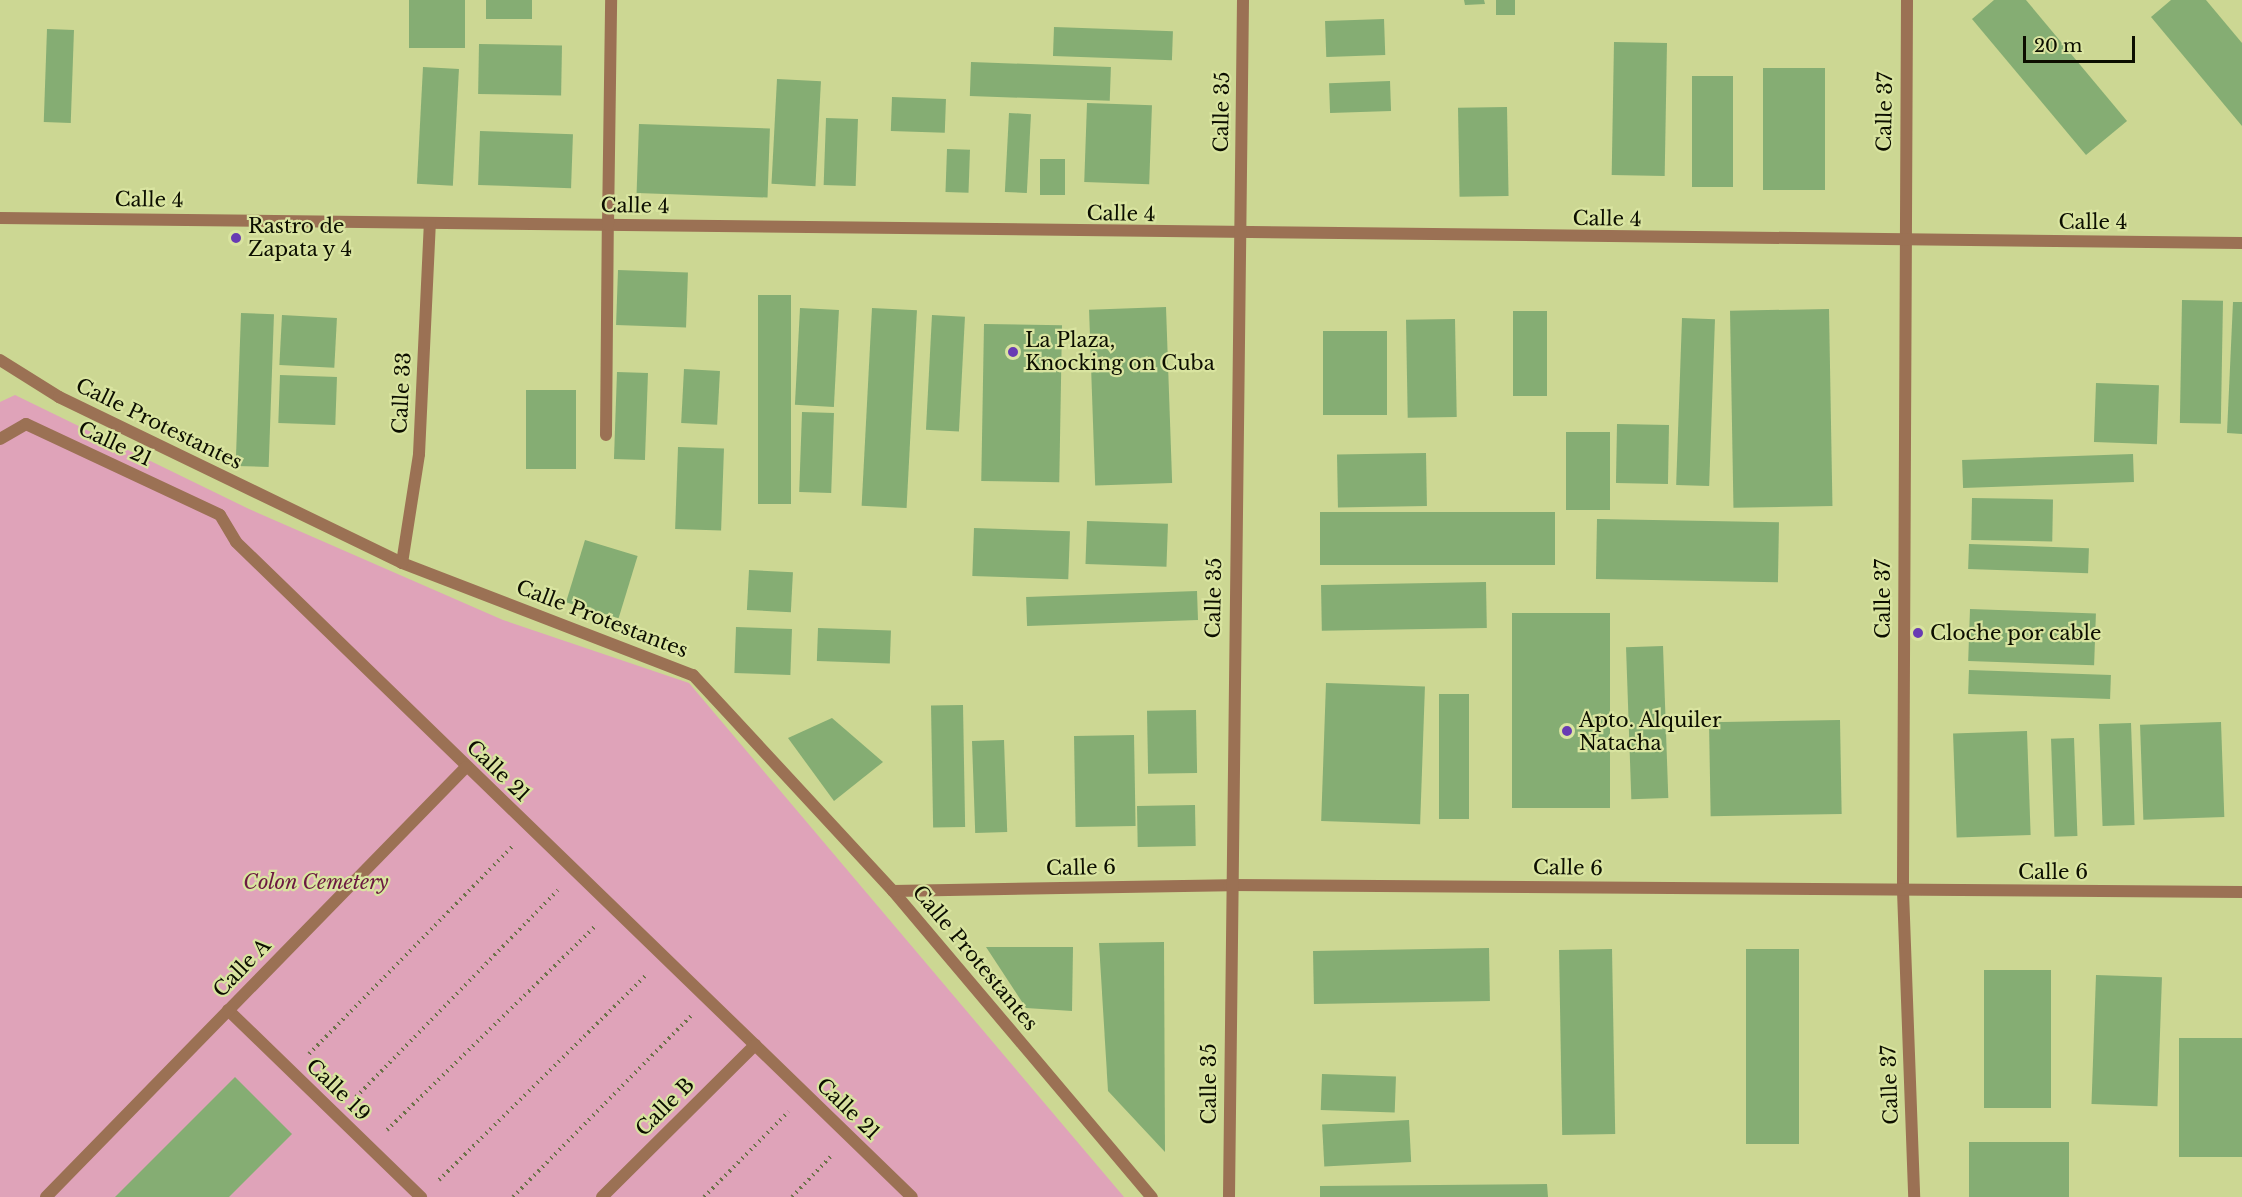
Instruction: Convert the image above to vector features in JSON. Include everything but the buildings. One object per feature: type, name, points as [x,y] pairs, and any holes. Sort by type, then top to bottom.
[{"type":"street","points":[[606,435],[611,0]]},
{"type":"street","name":"Calle 35","points":[[1229,1197],[1229,885],[1243,0]]},
{"type":"street","name":"Calle 37","points":[[1907,0],[1902,241],[1903,891],[1914,1197]]},
{"type":"street","name":"Calle 4","points":[[0,218],[1239,235],[2242,243]]},
{"type":"street","name":"Calle 33","points":[[402,563],[419,454],[430,223]]},
{"type":"street","name":"Calle Protestantes","points":[[0,360],[59,397],[402,563],[693,675],[893,891],[1152,1197]]},
{"type":"street","name":"Calle 21","points":[[0,439],[26,424],[220,515],[236,542],[912,1197]]},
{"type":"street","name":"Calle A","points":[[46,1197],[466,767]]},
{"type":"street","name":"Calle 6","points":[[893,891],[1229,885],[2242,892]]},
{"type":"street","name":"Calle 19","points":[[228,1010],[370,1148],[425,1193]]},
{"type":"street","name":"Calle B","points":[[602,1197],[754,1045]]},
{"type":"path","points":[[292,1072],[530,829]]},
{"type":"path","points":[[337,1117],[575,872]]},
{"type":"path","points":[[370,1148],[613,909]]},
{"type":"path","points":[[425,1193],[663,957]]},
{"type":"path","points":[[513,1197],[708,1000]]},
{"type":"path","points":[[704,1197],[805,1094]]},
{"type":"path","points":[[792,1197],[850,1137]]},
{"type":"green space","name":"Colon Cemetery","points":[[15,395],[249,509],[503,620],[689,683],[1124,1197],[0,1197],[0,402]]},
{"type":"place","name":"Rastro de Zapata y 4","points":[[236,238]]},
{"type":"place","name":"La Plaza, Knocking on Cuba","points":[[1013,352]]},
{"type":"place","name":"Cloche por cable","points":[[1918,633]]},
{"type":"place","name":"Apto. Alquiler Natacha","points":[[1567,731]]}]
